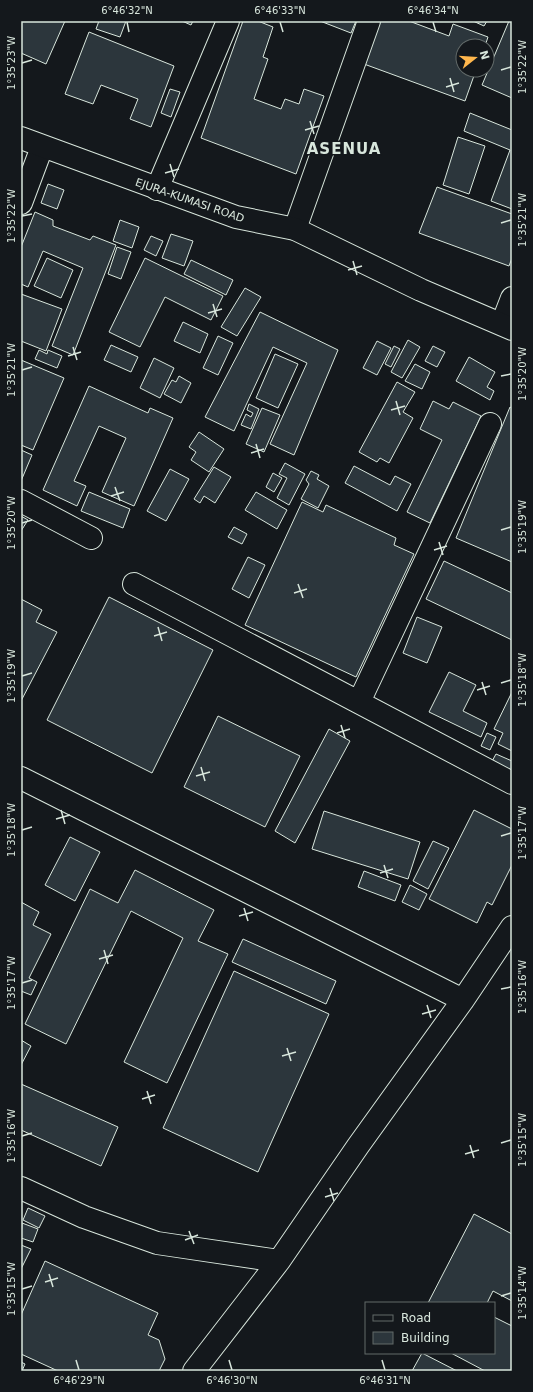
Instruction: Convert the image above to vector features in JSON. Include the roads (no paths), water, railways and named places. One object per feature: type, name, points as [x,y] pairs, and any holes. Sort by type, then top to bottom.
[{"type":"street","points":[[157,189],[228,21]]},
{"type":"street","points":[[295,229],[369,21]]},
{"type":"street","name":"EJURA-KUMASI ROAD","points":[[21,138],[42,147],[236,217],[295,229],[421,290],[507,326]]},
{"type":"street","points":[[21,203],[42,147]]},
{"type":"street","points":[[507,326],[512,298]]},
{"type":"street","points":[[359,702],[490,424]]},
{"type":"street","points":[[21,500],[91,538]]},
{"type":"street","points":[[134,584],[512,783]]},
{"type":"street","points":[[21,778],[463,1000]]},
{"type":"street","points":[[194,1371],[279,1261],[358,1146],[463,1000],[512,927]]},
{"type":"street","points":[[21,1188],[84,1217],[157,1243],[279,1261]]},
{"type":"district","name":"ASENUA","points":[[344,149]]}]
